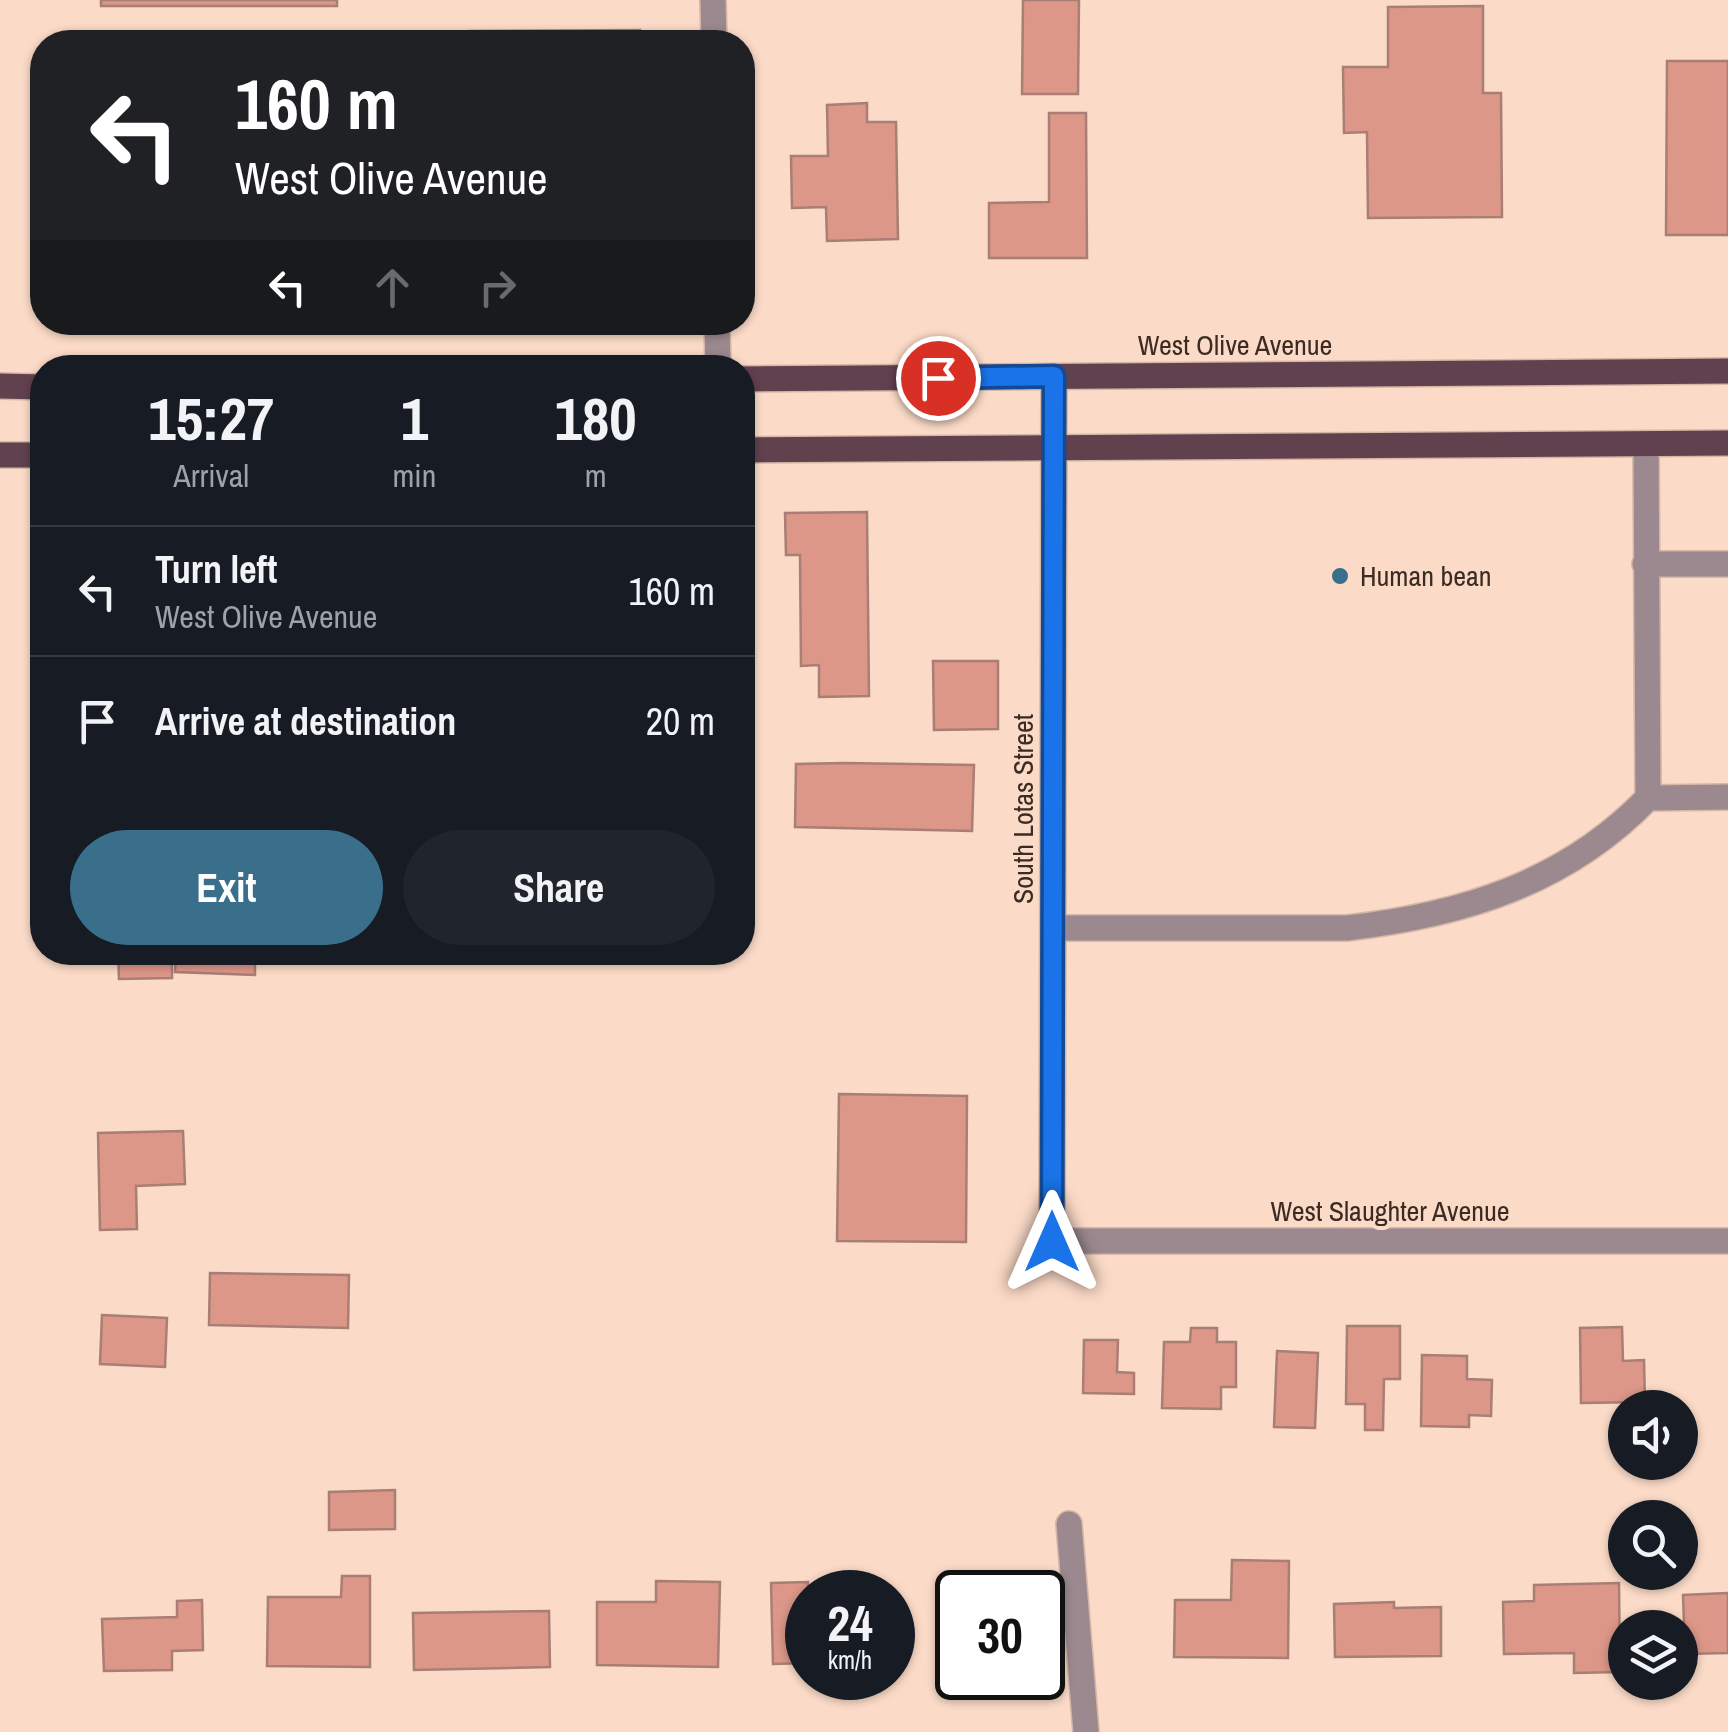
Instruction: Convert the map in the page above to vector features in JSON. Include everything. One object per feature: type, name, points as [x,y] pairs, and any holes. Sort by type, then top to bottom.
[{"type":"main road","name":"West Olive Avenue","points":[[755,380],[1728,371]]},
{"type":"main road","points":[[0,386],[30,387]]},
{"type":"main road","points":[[755,450],[1728,444]]},
{"type":"main road","points":[[0,455],[30,454]]},
{"type":"street","points":[[713,0],[714,30]]},
{"type":"street","name":"South Lotas Street","points":[[1052,1242],[1054,376]]},
{"type":"street","points":[[1646,444],[1648,798]]},
{"type":"street","points":[[1645,564],[1728,564]]},
{"type":"street","points":[[1053,928],[1347,928],[1395,922],[1490,897],[1550,874],[1599,844],[1648,798],[1728,797]]},
{"type":"street","name":"West Slaughter Avenue","points":[[1052,1242],[1728,1242]]},
{"type":"street","points":[[1069,1524],[1086,1732]]},
{"type":"building","points":[[101,0],[337,0],[337,6],[101,6]]},
{"type":"building","points":[[1023,0],[1079,0],[1078,94],[1022,94]]},
{"type":"building","points":[[1483,6],[1483,93],[1501,93],[1502,217],[1368,218],[1367,132],[1344,133],[1343,67],[1388,67],[1388,7]]},
{"type":"building","points":[[1667,61],[1728,61],[1728,235],[1666,235]]},
{"type":"building","points":[[867,103],[867,122],[896,122],[898,239],[827,241],[826,207],[792,208],[791,156],[828,156],[827,105]]},
{"type":"building","points":[[1049,113],[1086,113],[1087,258],[989,258],[989,203],[1049,202]]},
{"type":"building","points":[[867,512],[869,696],[819,697],[819,665],[801,666],[800,555],[786,555],[785,513]]},
{"type":"building","points":[[933,661],[998,661],[998,729],[934,730]]},
{"type":"building","points":[[796,764],[974,765],[972,831],[795,827]]},
{"type":"building","points":[[118,965],[172,965],[172,978],[119,979]]},
{"type":"building","points":[[175,965],[255,965],[255,975],[175,972]]},
{"type":"building","points":[[839,1094],[967,1096],[966,1242],[837,1241]]},
{"type":"building","points":[[183,1131],[185,1184],[136,1186],[137,1229],[100,1230],[98,1133]]},
{"type":"building","points":[[210,1273],[349,1275],[348,1328],[209,1325]]},
{"type":"building","points":[[102,1315],[167,1318],[165,1367],[100,1364]]},
{"type":"building","points":[[1347,1326],[1400,1326],[1400,1379],[1384,1379],[1383,1430],[1365,1430],[1365,1404],[1346,1404]]},
{"type":"building","points":[[1622,1327],[1623,1361],[1644,1360],[1645,1390],[1608,1390],[1608,1403],[1581,1403],[1580,1328]]},
{"type":"building","points":[[1191,1328],[1217,1328],[1217,1342],[1236,1342],[1236,1387],[1221,1387],[1221,1409],[1162,1408],[1164,1342],[1190,1342]]},
{"type":"building","points":[[1084,1340],[1118,1340],[1117,1372],[1134,1373],[1134,1394],[1083,1393]]},
{"type":"building","points":[[1277,1351],[1318,1353],[1315,1428],[1274,1427]]},
{"type":"building","points":[[1422,1355],[1467,1356],[1467,1379],[1492,1380],[1491,1416],[1469,1415],[1469,1427],[1421,1426]]},
{"type":"building","points":[[395,1490],[395,1529],[329,1530],[329,1492]]},
{"type":"building","points":[[1232,1560],[1289,1561],[1288,1658],[1174,1657],[1175,1600],[1231,1600]]},
{"type":"building","points":[[342,1576],[370,1576],[370,1667],[267,1666],[268,1597],[341,1597]]},
{"type":"building","points":[[656,1581],[720,1582],[718,1667],[597,1665],[597,1602],[656,1602]]},
{"type":"building","points":[[771,1583],[785,1583],[785,1664],[773,1664]]},
{"type":"building","points":[[1608,1583],[1608,1590],[1619,1590],[1619,1610],[1608,1610],[1608,1672],[1574,1673],[1574,1653],[1504,1654],[1503,1602],[1534,1601],[1534,1585]]},
{"type":"building","points":[[1728,1593],[1728,1653],[1698,1654],[1698,1610],[1684,1610],[1683,1595]]},
{"type":"building","points":[[202,1600],[203,1650],[172,1651],[172,1670],[104,1671],[102,1619],[177,1617],[177,1601]]},
{"type":"building","points":[[1394,1602],[1394,1608],[1441,1607],[1441,1656],[1335,1657],[1334,1604]]},
{"type":"building","points":[[549,1611],[550,1667],[414,1670],[413,1613]]},
{"type":"place","name":"Human bean","points":[[1340,576]]},
{"type":"route","points":[[938,378],[1054,376],[1052,1242]]}]
